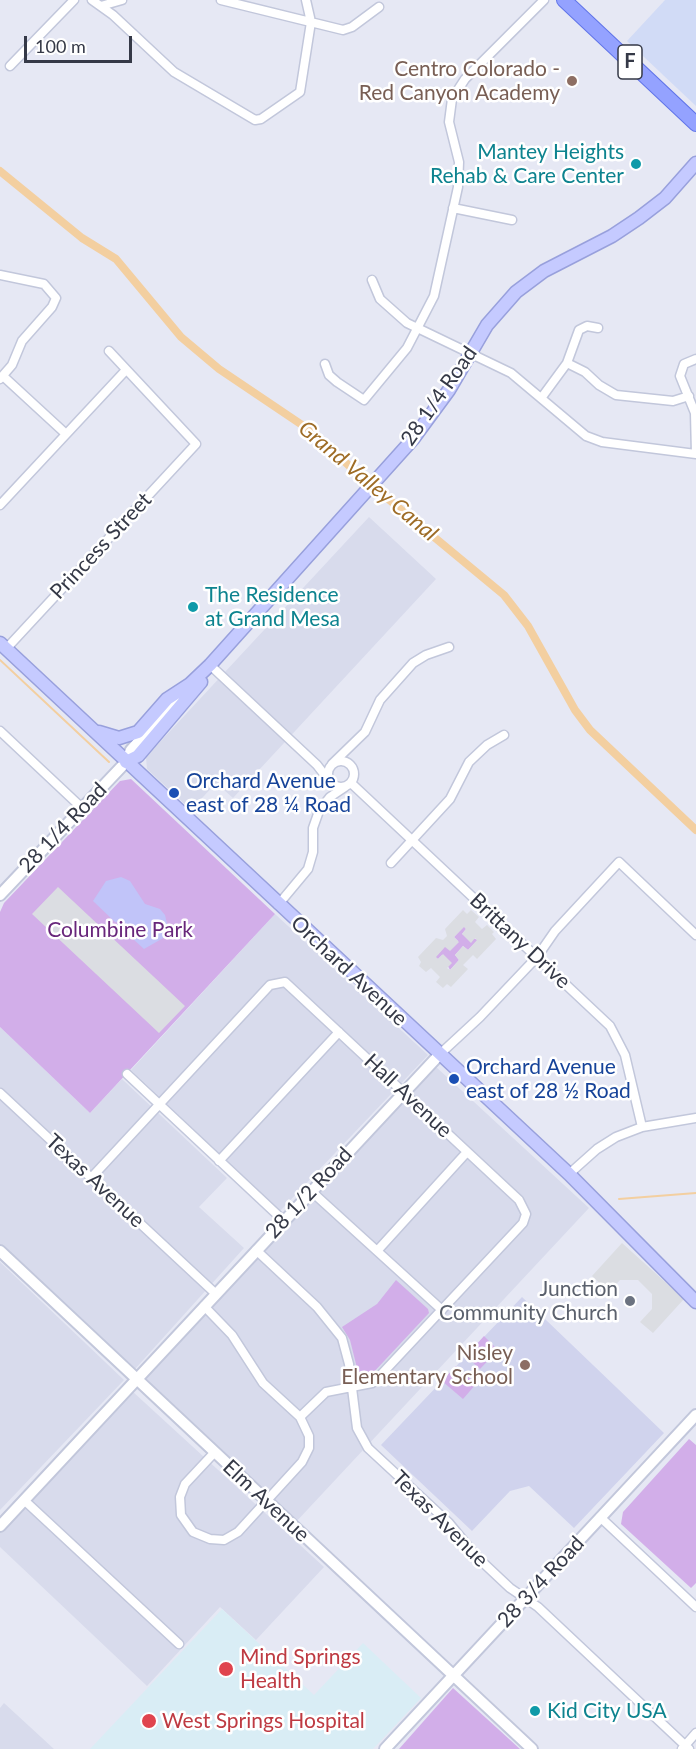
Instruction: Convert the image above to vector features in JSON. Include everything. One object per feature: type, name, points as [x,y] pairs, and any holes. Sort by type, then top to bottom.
[{"type":"main road","name":"F","points":[[564,0],[696,124]]},
{"type":"main road","name":"28 1/4 Road","points":[[190,684],[210,665],[365,493],[431,416],[495,315],[516,292],[544,271],[612,236],[639,219],[665,198],[696,163]]},
{"type":"main road","name":"Orchard Avenue","points":[[3,646],[278,905],[569,1174],[696,1302]]},
{"type":"main road","name":"28 1/4 Road","points":[[126,762],[138,756],[198,686],[210,665]]},
{"type":"main road","points":[[85,723],[112,737],[130,736],[138,732],[168,699],[190,684]]},
{"type":"street","points":[[10,66],[74,0]]},
{"type":"street","points":[[92,0],[174,72],[255,120],[261,120],[300,92],[310,22],[306,0]]},
{"type":"street","points":[[101,6],[122,0]]},
{"type":"street","points":[[222,0],[344,30],[352,27],[379,7]]},
{"type":"street","points":[[325,364],[329,375],[364,400],[402,357],[434,296],[453,208],[459,173],[458,153],[449,122],[452,99],[465,79],[544,0]]},
{"type":"street","points":[[453,208],[512,220]]},
{"type":"street","points":[[0,275],[44,284],[56,296],[52,308],[22,340],[12,365],[2,378],[66,434]]},
{"type":"street","points":[[372,280],[374,289],[381,299],[417,329],[511,373],[542,397],[578,430],[592,439],[696,454],[695,413],[680,376],[684,364],[696,359]]},
{"type":"street","points":[[542,397],[567,363],[579,330],[587,326],[598,327]]},
{"type":"street","points":[[0,505],[126,370],[109,351]]},
{"type":"street","points":[[567,363],[585,372],[599,385],[616,395],[673,400],[689,396]]},
{"type":"street","name":"Princess Street","points":[[3,646],[196,444],[126,370]]},
{"type":"street","points":[[330,782],[328,770],[365,732],[380,700],[413,663],[421,657],[449,647]]},
{"type":"street","points":[[210,665],[316,765],[330,782],[338,787],[348,785]]},
{"type":"street","name":"28 1/4 Road","points":[[0,895],[126,762],[131,750],[190,684]]},
{"type":"street","points":[[0,731],[82,808]]},
{"type":"street","points":[[392,863],[450,799],[469,762],[487,745],[504,735]]},
{"type":"street","points":[[278,905],[308,869],[313,852],[313,828],[319,811],[330,797],[348,785],[354,775],[352,766],[340,760],[332,764]]},
{"type":"street","name":"Brittany Drive","points":[[348,785],[413,841],[600,1016],[616,1035],[625,1055],[642,1127]]},
{"type":"street","name":"28 1/2 Road","points":[[0,1526],[404,1092],[537,957],[555,931],[619,862],[696,935]]},
{"type":"street","name":"Hall Avenue","points":[[159,1104],[270,985],[285,982],[519,1200],[526,1214],[519,1228],[442,1310]]},
{"type":"street","points":[[219,1161],[339,1032]]},
{"type":"street","points":[[127,1074],[284,1221]]},
{"type":"street","name":"Texas Avenue","points":[[0,1093],[216,1294]]},
{"type":"street","points":[[91,1178],[159,1104]]},
{"type":"street","points":[[569,1174],[606,1142],[642,1127],[696,1118]]},
{"type":"street","points":[[377,1251],[467,1152]]},
{"type":"street","points":[[300,1417],[326,1392],[352,1385],[372,1383],[376,1380],[442,1310],[311,1191]]},
{"type":"street","name":"Elm Avenue","points":[[0,1251],[532,1749]]},
{"type":"street","name":"Texas Avenue","points":[[256,1251],[317,1307],[342,1338],[352,1385],[357,1428],[362,1441],[449,1523],[477,1557],[525,1598],[685,1748]]},
{"type":"street","points":[[204,1306],[232,1335],[263,1383],[300,1417],[309,1436],[307,1455],[238,1532],[224,1540],[210,1539],[193,1532],[181,1515],[180,1497],[185,1484],[214,1453]]},
{"type":"street","name":"28 3/4 Road","points":[[386,1749],[696,1415]]},
{"type":"street","points":[[24,1500],[179,1644]]},
{"type":"street","points":[[600,1517],[696,1607]]},
{"type":"street","points":[[685,1748],[696,1733]]},
{"type":"shaded area","points":[[665,0],[696,0],[696,106],[627,41]]},
{"type":"shaded area","points":[[369,517],[436,579],[233,798],[216,783],[191,810],[147,769],[146,757]]},
{"type":"shaded area","points":[[58,887],[185,1006],[159,1033],[32,914]]},
{"type":"shaded area","points":[[463,910],[467,914],[471,910],[479,917],[475,922],[482,929],[487,925],[494,932],[492,934],[496,939],[477,959],[473,955],[463,965],[468,969],[451,987],[447,984],[443,988],[436,982],[440,977],[431,968],[426,972],[419,966],[421,962],[418,957],[436,938],[443,940],[447,936],[445,929]],"holes":[[[464,927],[466,929],[462,934],[471,943],[475,938],[477,940],[468,950],[463,946],[455,955],[459,960],[450,970],[447,968],[452,963],[443,954],[438,959],[436,957],[445,947],[450,951],[459,942],[454,937]]]},
{"type":"shaded area","points":[[275,914],[428,1055],[280,1211],[131,1070]]},
{"type":"shaded area","points":[[0,1027],[90,1113],[122,1079],[227,1178],[199,1207],[244,1248],[135,1369],[0,1244]]},
{"type":"shaded area","points":[[435,1066],[589,1208],[295,1523],[144,1378]]},
{"type":"shaded area","points":[[622,1243],[684,1299],[653,1333],[640,1322],[652,1309],[652,1294],[638,1280],[620,1280],[609,1292],[592,1276]]},
{"type":"shaded area","points":[[0,1262],[124,1380],[0,1510]]},
{"type":"shaded area","name":"Nisley Elementary School","points":[[522,1297],[664,1433],[574,1528],[529,1486],[510,1491],[472,1531],[381,1445]]},
{"type":"shaded area","points":[[132,1391],[324,1567],[256,1640],[220,1607],[147,1686],[0,1547],[0,1533]]},
{"type":"shaded area","name":"Mind Springs Health","points":[[222,1609],[314,1695],[363,1643],[421,1698],[373,1749],[90,1749]]},
{"type":"shaded area","points":[[4,1703],[54,1749],[0,1749],[0,1708]]},
{"type":"green space","name":"Columbine Park","points":[[131,779],[275,914],[90,1113],[0,1027],[0,912],[4,903],[120,781]]},
{"type":"green space","points":[[464,926],[466,929],[462,934],[478,940],[468,950],[463,946],[455,955],[459,960],[450,970],[442,955],[438,959],[435,957],[445,946],[458,941],[454,937]]},
{"type":"green space","points":[[396,1280],[428,1309],[429,1313],[371,1375],[359,1376],[350,1340],[342,1327],[377,1304]]},
{"type":"green space","points":[[484,1336],[498,1350],[480,1369],[466,1356]]},
{"type":"green space","points":[[456,1366],[476,1384],[463,1399],[442,1381]]},
{"type":"green space","points":[[689,1439],[696,1445],[696,1583],[691,1588],[621,1524],[623,1512]]},
{"type":"green space","points":[[453,1688],[520,1749],[399,1749]]},
{"type":"sand","points":[[121,877],[130,881],[145,904],[160,909],[165,915],[168,928],[165,937],[144,949],[122,929],[121,923],[115,922],[93,901],[106,881]]},
{"type":"waterway","name":"Grand Valley Canal","points":[[0,171],[82,238],[116,259],[181,337],[219,369],[314,433],[358,474],[504,595],[528,626],[575,710],[590,730],[696,830]]},
{"type":"waterway","points":[[0,660],[109,762]]},
{"type":"waterway","points":[[619,1199],[696,1193]]},
{"type":"place","name":"Centro Colorado - Red Canyon Academy","points":[[572,81]]},
{"type":"place","name":"Mantey Heights Rehab & Care Center","points":[[636,164]]},
{"type":"place","name":"The Residence at Grand Mesa","points":[[193,607]]},
{"type":"place","name":"Orchard Avenue east of 28 ¼ Road","points":[[174,793]]},
{"type":"place","name":"Orchard Avenue east of 28 ½ Road","points":[[454,1079]]},
{"type":"place","name":"Junction Community Church","points":[[630,1301]]},
{"type":"place","name":"Nisley Elementary School","points":[[525,1365]]},
{"type":"place","name":"Mind Springs Health","points":[[226,1669]]},
{"type":"place","name":"Kid City USA","points":[[535,1711]]},
{"type":"place","name":"West Springs Hospital","points":[[149,1721]]}]
